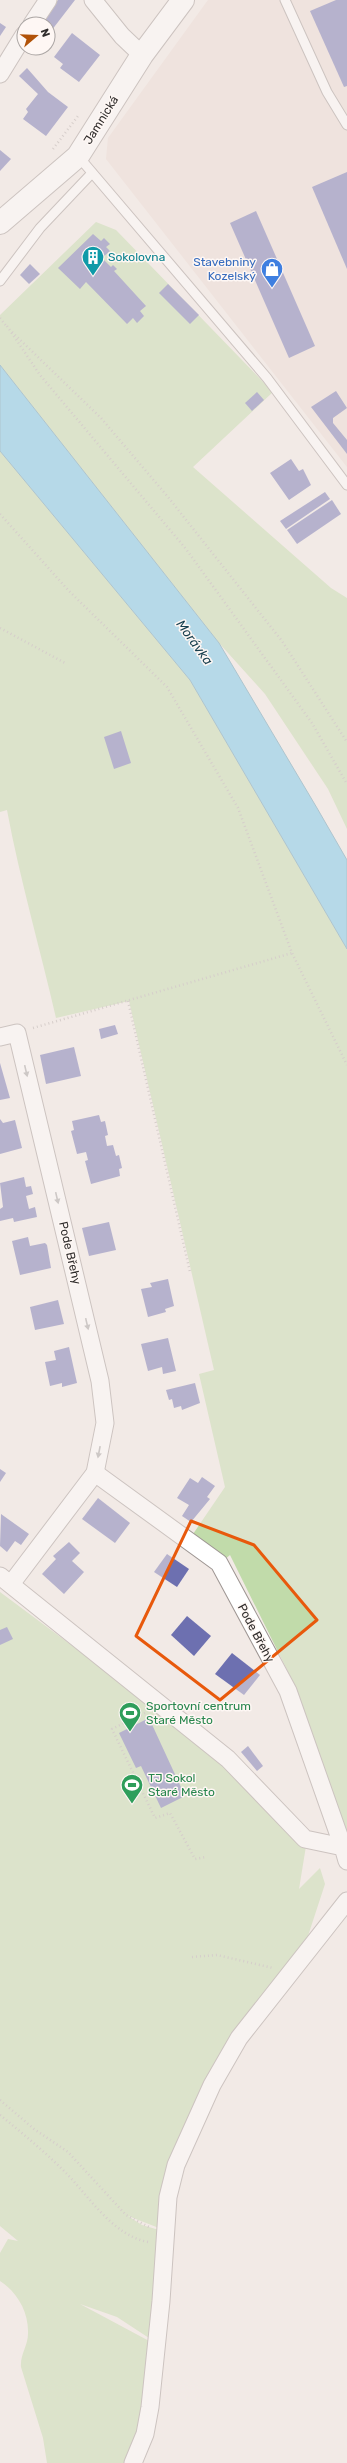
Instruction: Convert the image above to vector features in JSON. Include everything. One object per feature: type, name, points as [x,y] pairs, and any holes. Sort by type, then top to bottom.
[{"type":"main road","name":"Jamnická","points":[[0,223],[78,156],[142,56],[183,0]]},
{"type":"street","points":[[37,16],[48,0]]},
{"type":"street","points":[[94,0],[122,36],[142,56]]},
{"type":"street","points":[[0,74],[16,48]]},
{"type":"street","points":[[0,1038],[17,1033]]},
{"type":"street","name":"Pode Břehy","points":[[17,1033],[100,1381],[105,1423],[95,1473],[5,1580],[228,1759],[305,1839],[345,1854]]},
{"type":"street","name":"Pode Břehy","points":[[95,1473],[219,1563],[288,1691],[345,1854]]},
{"type":"street","points":[[133,2463],[145,2434],[150,2407],[157,2351],[168,2196],[176,2165],[212,2085],[239,2038],[347,1901]]},
{"type":"lane","points":[[285,0],[327,92],[347,125]]},
{"type":"lane","points":[[78,156],[267,378],[347,485]]},
{"type":"lane","points":[[0,281],[40,228],[92,173]]},
{"type":"path","points":[[50,154],[79,114]]},
{"type":"path","points":[[0,318],[101,418],[168,496],[282,642],[347,742]]},
{"type":"path","points":[[7,326],[40,375],[186,549],[312,723],[347,784]]},
{"type":"path","points":[[0,514],[69,591],[167,687],[238,808],[292,953],[347,1065]]},
{"type":"path","points":[[0,628],[65,663]]},
{"type":"path","points":[[17,1033],[292,953]]},
{"type":"path","points":[[128,1001],[190,1272]]},
{"type":"path","points":[[162,1705],[112,1730],[156,1818],[170,1813],[194,1859],[206,1857]]},
{"type":"path","points":[[192,1957],[217,1955],[291,1972]]},
{"type":"path","points":[[0,2100],[34,2129],[68,2152],[126,2215],[165,2238]]},
{"type":"path","points":[[0,2115],[61,2168],[97,2208],[121,2229],[146,2242],[165,2238]]},
{"type":"highlighted area","points":[[191,1521],[254,1545],[317,1620],[220,1700],[136,1636]]},
{"type":"shaded area","points":[[208,0],[347,0],[347,467],[106,159],[108,138]]},
{"type":"green space","points":[[96,222],[116,230],[273,392],[193,467],[331,588],[347,598],[347,829],[328,789],[265,694],[219,643],[0,365],[0,315]]},
{"type":"green space","points":[[0,451],[190,680],[347,949],[347,1836],[296,1688],[230,1555],[223,1561],[191,1537],[225,1487],[199,1374],[214,1370],[129,1001],[56,1018],[24,888],[7,810],[0,812]]},
{"type":"green space","points":[[0,1592],[153,1706],[208,1751],[306,1846],[299,1889],[320,1868],[325,1884],[305,1945],[238,2030],[159,2228],[128,2216],[142,2225],[159,2230],[153,2318],[149,2338],[117,2317],[80,2304],[151,2342],[141,2463],[47,2463],[43,2438],[21,2367],[28,2338],[28,2326],[24,2310],[17,2297],[0,2281],[0,2253],[8,2239],[18,2241],[0,2226]]},
{"type":"water","name":"Morávka","points":[[0,365],[219,643],[347,860],[347,949],[190,680],[0,451]]},
{"type":"building","points":[[58,0],[75,0],[56,25],[56,16],[45,16]]},
{"type":"building","points":[[336,0],[347,0],[347,86],[344,87],[310,11]]},
{"type":"building","points":[[0,23],[6,27],[0,36]]},
{"type":"building","points":[[72,33],[100,55],[79,82],[60,68],[63,64],[54,57]]},
{"type":"building","points":[[27,68],[48,92],[68,107],[46,136],[23,119],[28,112],[26,109],[38,94],[19,76]]},
{"type":"building","points":[[0,150],[11,159],[0,171]]},
{"type":"building","points":[[347,172],[347,269],[312,187]]},
{"type":"building","points":[[256,211],[315,346],[289,358],[230,223]]},
{"type":"building","name":"Sokolovna","points":[[93,234],[101,241],[104,238],[110,244],[106,247],[110,251],[102,258],[111,267],[113,265],[117,269],[114,271],[146,306],[140,311],[144,316],[137,323],[133,318],[127,324],[86,282],[80,289],[58,268]]},
{"type":"building","points":[[30,264],[40,274],[29,284],[20,275]]},
{"type":"building","points":[[168,284],[199,315],[190,324],[159,293]]},
{"type":"building","points":[[336,391],[347,408],[333,418],[333,423],[347,440],[347,454],[311,407]]},
{"type":"building","points":[[257,392],[264,400],[252,411],[245,403]]},
{"type":"building","points":[[291,459],[299,471],[303,469],[311,485],[289,500],[270,473]]},
{"type":"building","points":[[325,492],[330,499],[286,529],[280,521]]},
{"type":"building","points":[[332,500],[341,514],[297,544],[287,530]]},
{"type":"building","points":[[121,731],[131,763],[114,769],[104,737]]},
{"type":"building","points":[[115,1025],[118,1034],[101,1039],[99,1029]]},
{"type":"building","points":[[74,1047],[81,1076],[46,1084],[40,1055]]},
{"type":"building","points":[[0,1063],[10,1098],[0,1100]]},
{"type":"building","points":[[99,1115],[101,1122],[105,1121],[108,1135],[105,1136],[107,1146],[113,1145],[116,1156],[119,1155],[122,1168],[119,1169],[120,1176],[91,1184],[85,1161],[88,1160],[86,1152],[77,1154],[71,1131],[74,1130],[72,1121]]},
{"type":"building","points":[[0,1119],[3,1123],[15,1120],[22,1148],[0,1154]]},
{"type":"building","points":[[24,1177],[26,1187],[31,1186],[33,1194],[26,1196],[29,1209],[35,1207],[37,1217],[14,1222],[13,1218],[0,1221],[0,1209],[3,1207],[0,1183]]},
{"type":"building","points":[[109,1222],[116,1250],[89,1256],[82,1228]]},
{"type":"building","points":[[28,1237],[30,1246],[45,1243],[47,1245],[51,1268],[20,1275],[12,1241]]},
{"type":"building","points":[[168,1279],[174,1306],[165,1309],[166,1312],[148,1317],[141,1289],[152,1287],[150,1283]]},
{"type":"building","points":[[58,1300],[64,1324],[35,1330],[30,1307]]},
{"type":"building","points":[[168,1338],[176,1371],[163,1374],[162,1367],[148,1371],[141,1344]]},
{"type":"building","points":[[69,1347],[77,1383],[62,1387],[62,1383],[50,1386],[45,1362],[56,1360],[54,1351]]},
{"type":"building","points":[[195,1383],[200,1403],[182,1410],[181,1406],[174,1408],[172,1399],[169,1400],[166,1390]]},
{"type":"building","points":[[0,1469],[6,1473],[0,1482]]},
{"type":"building","points":[[202,1477],[215,1486],[207,1497],[210,1499],[191,1522],[182,1516],[189,1505],[177,1498],[190,1478],[198,1483]]},
{"type":"building","points":[[98,1498],[130,1523],[115,1543],[82,1519]]},
{"type":"building","points":[[1,1514],[29,1534],[21,1545],[15,1541],[7,1552],[0,1546]]},
{"type":"building","points":[[69,1542],[80,1553],[72,1561],[84,1572],[64,1594],[42,1574],[56,1559],[53,1556]]},
{"type":"building","points":[[167,1554],[189,1569],[177,1587],[154,1572]]},
{"type":"building","points":[[187,1616],[211,1636],[194,1656],[171,1635]]},
{"type":"building","points":[[7,1627],[13,1639],[0,1645],[0,1630]]},
{"type":"building","points":[[232,1653],[260,1675],[244,1695],[215,1674]]},
{"type":"building","points":[[149,1718],[185,1796],[161,1808],[141,1766],[136,1768],[119,1733]]},
{"type":"building","points":[[248,1746],[263,1766],[257,1771],[241,1752]]},
{"type":"place","name":"Sokolovna","points":[[93,276]]},
{"type":"place","name":"Stavebniny Kozelský","points":[[272,288]]},
{"type":"place","name":"Sportovní centrum Staré Město","points":[[130,1732]]},
{"type":"place","name":"TJ Sokol Staré Město","points":[[132,1804]]}]
